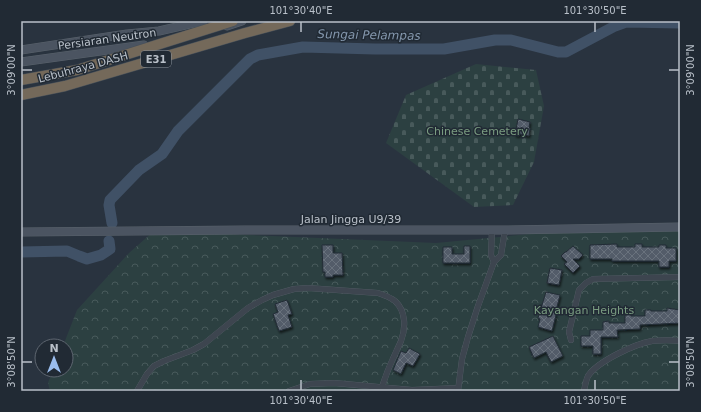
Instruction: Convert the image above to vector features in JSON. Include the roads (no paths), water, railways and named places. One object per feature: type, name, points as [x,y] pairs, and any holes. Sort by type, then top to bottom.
[{"type":"highway","name":"Lebuhraya DASH","points":[[21,80],[77,70],[232,21]]},
{"type":"highway","name":"Lebuhraya DASH","points":[[21,95],[65,86],[290,21]]},
{"type":"street","name":"Persiaran Neutron","points":[[21,50],[127,34],[159,31],[203,21]]},
{"type":"street","name":"Persiaran Neutron","points":[[21,62],[160,43],[202,34],[242,21]]},
{"type":"street","name":"Jalan Jingga U9/39","points":[[21,232],[505,230],[680,227]]},
{"type":"street","points":[[492,230],[491,255],[494,262]]},
{"type":"street","points":[[289,391],[310,384],[328,383],[412,390],[458,389],[462,359],[466,344],[494,262],[501,255],[505,230]]},
{"type":"street","points":[[570,340],[569,332],[579,290],[586,282],[593,279],[680,277]]},
{"type":"street","points":[[137,391],[147,374],[154,366],[204,344],[248,308],[273,295],[294,289],[308,288],[378,293],[395,301],[400,307],[403,313],[404,332],[382,387]]},
{"type":"street","points":[[584,391],[588,376],[599,365],[615,355],[651,342],[666,340],[680,341]]},
{"type":"waterway","name":"Sungai Pelampas","points":[[112,223],[109,205],[110,200],[139,170],[162,154],[178,131],[250,59],[258,55],[303,47],[444,49],[495,40],[511,40],[558,52],[566,52],[615,26],[626,22],[680,23]]},
{"type":"waterway","name":"Sungai Pelampas","points":[[21,252],[67,251],[87,259],[101,255],[110,249],[109,241]]},
{"type":"park label","name":"Chinese Cemetery","points":[[477,131]]},
{"type":"park label","name":"Kayangan Heights","points":[[584,310]]}]
